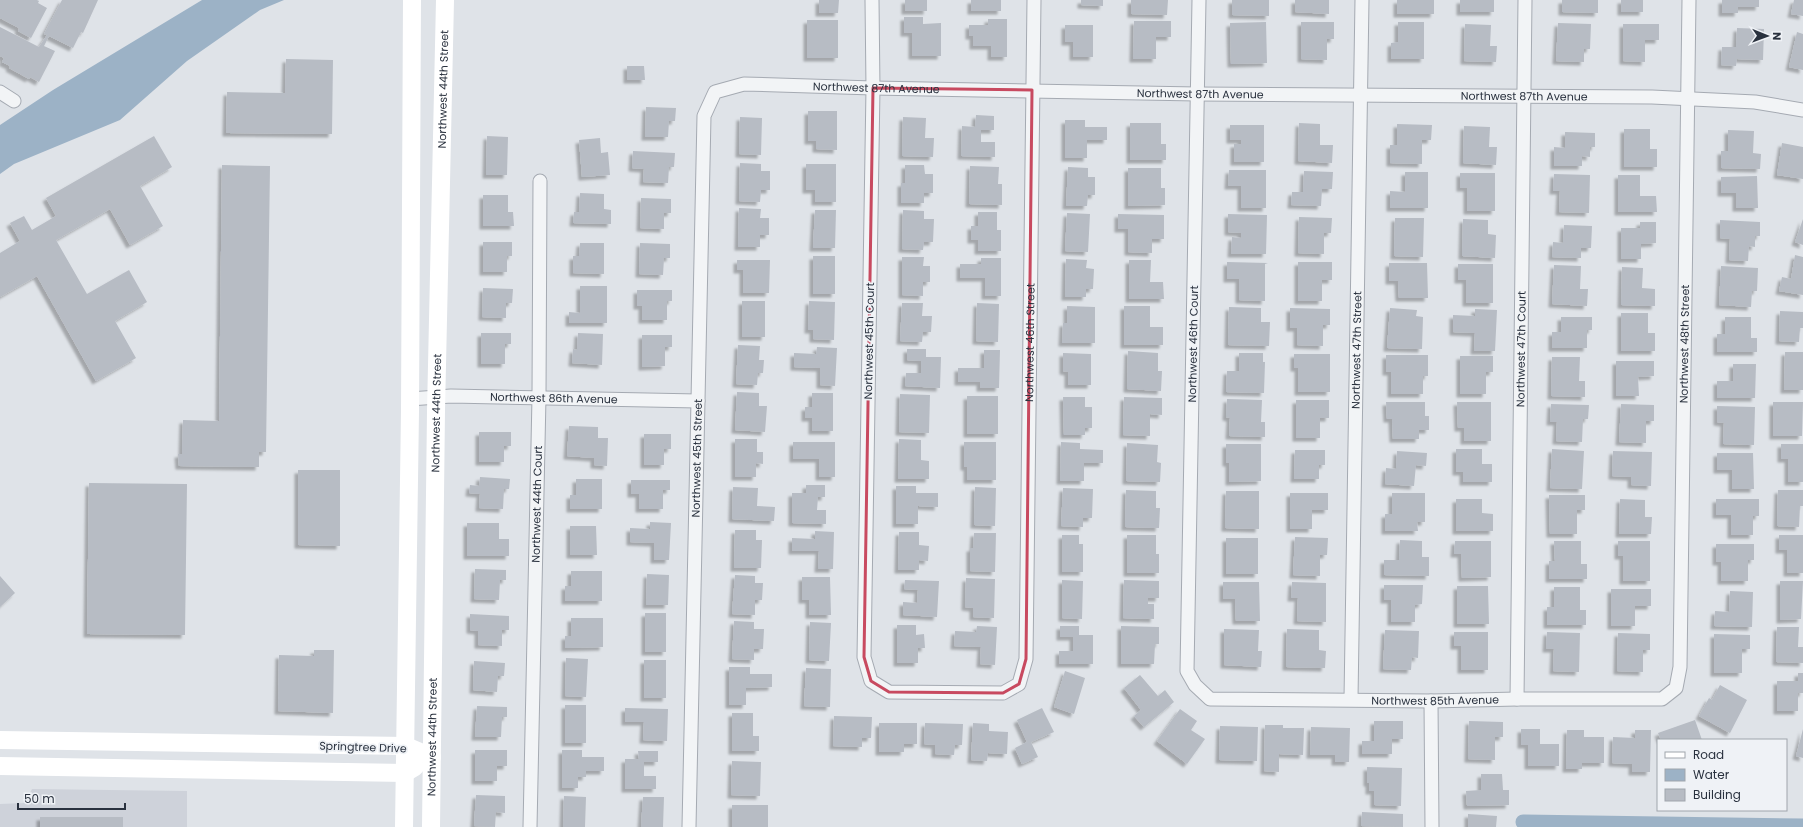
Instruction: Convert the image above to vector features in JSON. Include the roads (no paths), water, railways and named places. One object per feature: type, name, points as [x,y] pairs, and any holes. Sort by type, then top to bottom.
[{"type":"street","points":[[404,827],[410,398],[412,0]]},
{"type":"street","name":"Northwest 44th Street","points":[[431,827],[437,397],[445,0]]},
{"type":"street","name":"Northwest 45th Court","points":[[872,0],[873,88],[864,657],[870,681],[889,692],[1003,693],[1019,684]]},
{"type":"street","name":"Northwest 46th Street","points":[[1019,684],[1026,658],[1034,0]]},
{"type":"street","name":"Northwest 46th Court","points":[[1195,685],[1187,671],[1199,0]]},
{"type":"street","name":"Northwest 47th Street","points":[[1351,699],[1362,0]]},
{"type":"street","name":"Northwest 47th Court","points":[[1517,699],[1525,0]]},
{"type":"street","name":"Northwest 48th Street","points":[[1676,688],[1680,667],[1689,0]]},
{"type":"street","name":"Northwest 87th Avenue","points":[[715,92],[744,84],[1197,94],[1523,98],[1687,98],[1755,102],[1803,110]]},
{"type":"street","points":[[0,92],[14,101]]},
{"type":"street","name":"Northwest 45th Street","points":[[690,827],[704,116],[715,92]]},
{"type":"street","name":"Northwest 44th Court","points":[[530,827],[539,397],[540,181]]},
{"type":"street","name":"Northwest 86th Avenue","points":[[410,398],[539,397],[698,400]]},
{"type":"street","name":"Northwest 85th Avenue","points":[[1195,685],[1210,699],[1351,699],[1432,701],[1517,699],[1662,699],[1676,688]]},
{"type":"street","points":[[1432,701],[1432,827]]},
{"type":"street","name":"Springtree Drive","points":[[0,740],[406,746],[432,757]]},
{"type":"street","name":"Springtree Drive","points":[[405,773],[432,757]]},
{"type":"street","points":[[0,766],[405,773]]},
{"type":"water","points":[[202,0],[284,0],[260,10],[187,61],[120,120],[14,164],[0,174],[0,125],[53,90]]},
{"type":"waterway","points":[[1523,822],[1803,826]]}]
